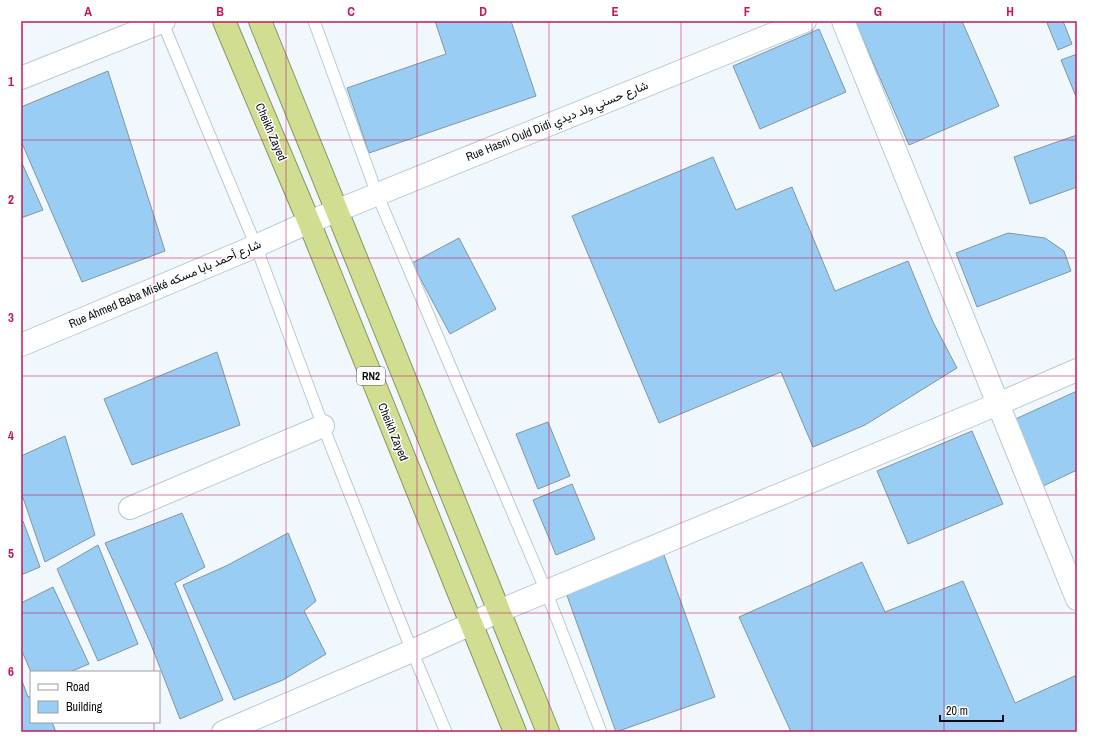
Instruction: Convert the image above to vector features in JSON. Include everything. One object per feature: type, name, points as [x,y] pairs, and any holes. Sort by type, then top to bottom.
[{"type":"highway","name":"Cheikh Zayed","points":[[224,21],[309,222],[515,732]]},
{"type":"highway","name":"RN2","points":[[260,21],[338,210],[548,732]]},
{"type":"street","points":[[21,78],[163,21]]},
{"type":"street","name":"Rue Hasni Ould Didi شارع حسني ولد ديدي","points":[[309,222],[804,21]]},
{"type":"street","points":[[843,21],[1077,599]]},
{"type":"street","name":"Rue Ahmed Baba Miské شارع أحمد بابا مسكه","points":[[21,346],[309,222]]},
{"type":"street","points":[[223,732],[412,651],[470,623],[1077,370]]},
{"type":"street","points":[[130,508],[323,426]]},
{"type":"lane","points":[[163,21],[256,246],[323,426],[412,651],[446,732]]},
{"type":"lane","points":[[314,21],[377,194],[546,591],[601,732]]},
{"type":"building","points":[[435,21],[511,21],[536,96],[369,153],[347,88],[446,54]]},
{"type":"building","points":[[855,21],[962,21],[999,106],[909,145]]},
{"type":"building","points":[[1051,21],[1063,21],[1072,44],[1058,50],[1047,23]]},
{"type":"building","points":[[819,29],[846,92],[760,129],[733,66]]},
{"type":"building","points":[[1077,54],[1077,99],[1061,60]]},
{"type":"building","points":[[108,71],[165,251],[82,282],[21,141],[21,107]]},
{"type":"building","points":[[1077,135],[1077,187],[1030,204],[1014,157]]},
{"type":"building","points":[[713,157],[736,210],[792,187],[835,291],[908,261],[933,322],[957,368],[865,425],[813,447],[781,372],[659,423],[572,216]]},
{"type":"building","points":[[21,161],[43,210],[21,218]]},
{"type":"building","points":[[1008,233],[1045,238],[1064,251],[1071,271],[977,307],[956,253]]},
{"type":"building","points":[[459,238],[496,309],[450,334],[412,263]]},
{"type":"building","points":[[217,352],[240,425],[132,465],[104,399]]},
{"type":"building","points":[[1077,391],[1077,470],[1041,487],[1011,421]]},
{"type":"building","points":[[548,422],[570,476],[538,489],[516,434]]},
{"type":"building","points":[[972,431],[1003,504],[908,544],[877,471]]},
{"type":"building","points":[[65,436],[95,535],[45,562],[21,492],[21,456]]},
{"type":"building","points":[[572,484],[595,539],[556,555],[533,500]]},
{"type":"building","points":[[182,513],[205,567],[175,583],[223,700],[180,719],[150,642],[105,543]]},
{"type":"building","points":[[23,521],[40,567],[21,575],[21,522]]},
{"type":"building","points":[[288,533],[316,601],[304,611],[326,654],[283,680],[234,700],[183,585],[226,566]]},
{"type":"building","points":[[98,545],[138,644],[98,661],[57,569]]},
{"type":"building","points":[[664,555],[715,697],[616,732],[565,590]]},
{"type":"building","points":[[862,562],[885,612],[963,581],[1015,703],[1077,675],[1077,732],[791,732],[739,617]]},
{"type":"building","points":[[53,587],[89,664],[72,671],[31,671],[21,649],[21,603]]},
{"type":"building","points":[[21,678],[28,697],[30,696],[30,723],[52,723],[56,732],[21,732]]}]
